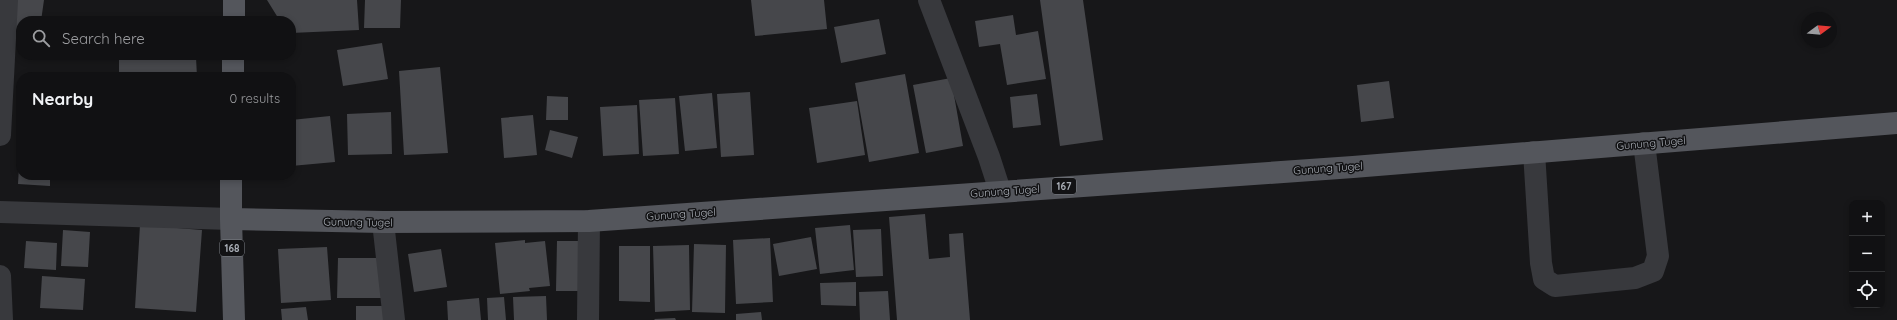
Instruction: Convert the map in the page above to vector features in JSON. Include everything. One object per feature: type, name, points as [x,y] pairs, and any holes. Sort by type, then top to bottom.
[{"type":"main road","points":[[234,0],[234,16]]},
{"type":"main road","points":[[233,60],[233,72]]},
{"type":"main road","name":"Gunung Tugel","points":[[231,219],[384,222],[588,221],[1534,152],[1897,123]]},
{"type":"main road","name":"168","points":[[231,180],[234,320]]},
{"type":"street","points":[[0,135],[7,0]]},
{"type":"street","points":[[929,0],[1000,191]]},
{"type":"street","points":[[1534,152],[1541,263],[1544,279],[1555,286],[1635,278],[1652,271],[1658,256],[1644,143]]},
{"type":"street","points":[[0,212],[231,219]]},
{"type":"street","points":[[588,221],[588,320]]},
{"type":"street","points":[[384,222],[394,320]]},
{"type":"street","points":[[0,276],[2,320]]},
{"type":"building","points":[[14,0],[44,0],[42,16],[16,16],[16,30],[10,29]]},
{"type":"building","points":[[267,0],[357,0],[359,30],[296,33],[296,16],[277,16]]},
{"type":"building","points":[[365,0],[401,0],[400,28],[364,28]]},
{"type":"building","points":[[751,0],[824,0],[827,29],[755,36]]},
{"type":"building","points":[[1040,0],[1083,0],[1103,140],[1060,146]]},
{"type":"building","points":[[1013,15],[1016,35],[1038,31],[1046,79],[1007,85],[1000,44],[979,47],[975,21]]},
{"type":"building","points":[[879,19],[886,54],[841,63],[834,27]]},
{"type":"building","points":[[382,43],[388,79],[343,86],[337,50]]},
{"type":"building","points":[[119,60],[196,60],[197,72],[119,72]]},
{"type":"building","points":[[440,67],[448,153],[404,155],[399,71]]},
{"type":"building","points":[[905,74],[919,153],[869,162],[855,83]]},
{"type":"building","points":[[951,78],[963,146],[926,153],[913,85]]},
{"type":"building","points":[[1389,81],[1394,118],[1361,122],[1357,85]]},
{"type":"building","points":[[750,92],[754,155],[721,157],[717,94]]},
{"type":"building","points":[[712,93],[717,148],[685,151],[679,96]]},
{"type":"building","points":[[1037,94],[1041,125],[1013,128],[1010,97]]},
{"type":"building","points":[[547,96],[568,97],[568,120],[546,120]]},
{"type":"building","points":[[675,98],[679,154],[643,156],[639,100]]},
{"type":"building","points":[[857,101],[865,155],[817,163],[809,108]]},
{"type":"building","points":[[637,105],[639,154],[603,156],[600,107]]},
{"type":"building","points":[[391,112],[392,154],[348,155],[347,114]]},
{"type":"building","points":[[533,115],[537,155],[504,158],[501,118]]},
{"type":"building","points":[[330,116],[335,162],[296,166],[296,119]]},
{"type":"building","points":[[550,130],[578,137],[572,158],[545,150]]},
{"type":"building","points":[[18,180],[50,180],[50,186],[18,184]]},
{"type":"building","points":[[925,214],[929,259],[950,257],[949,234],[963,233],[970,320],[897,320],[889,217]]},
{"type":"building","points":[[140,225],[202,230],[196,312],[135,308]]},
{"type":"building","points":[[850,225],[854,270],[820,274],[815,228]]},
{"type":"building","points":[[881,229],[883,276],[856,277],[853,230]]},
{"type":"building","points":[[63,230],[90,232],[88,267],[61,266]]},
{"type":"building","points":[[811,237],[817,269],[779,276],[773,244]]},
{"type":"building","points":[[770,238],[773,302],[736,304],[733,240]]},
{"type":"building","points":[[525,240],[525,243],[545,241],[550,286],[529,288],[530,291],[500,294],[495,243]]},
{"type":"building","points":[[26,241],[57,243],[56,270],[24,268]]},
{"type":"building","points":[[557,241],[580,241],[580,291],[556,291]]},
{"type":"building","points":[[694,244],[726,245],[725,313],[692,312]]},
{"type":"building","points":[[689,245],[690,310],[655,312],[653,246]]},
{"type":"building","points":[[619,246],[650,246],[650,302],[619,301]]},
{"type":"building","points":[[327,247],[331,300],[281,303],[278,249]]},
{"type":"building","points":[[441,249],[447,287],[414,292],[408,254]]},
{"type":"building","points":[[338,258],[383,258],[383,298],[337,298]]},
{"type":"building","points":[[42,276],[85,279],[83,310],[40,308]]},
{"type":"building","points":[[856,282],[856,306],[821,305],[820,283]]},
{"type":"building","points":[[888,291],[890,320],[860,320],[859,292]]},
{"type":"building","points":[[546,296],[547,320],[514,320],[513,297]]},
{"type":"building","points":[[504,297],[506,320],[488,320],[487,298]]},
{"type":"building","points":[[479,298],[481,320],[448,320],[447,301]]},
{"type":"building","points":[[356,306],[386,306],[386,320],[356,320]]},
{"type":"building","points":[[306,307],[308,320],[282,320],[281,309]]},
{"type":"building","points":[[761,312],[762,320],[736,320],[736,314]]},
{"type":"building","points":[[675,318],[676,320],[654,319]]}]
